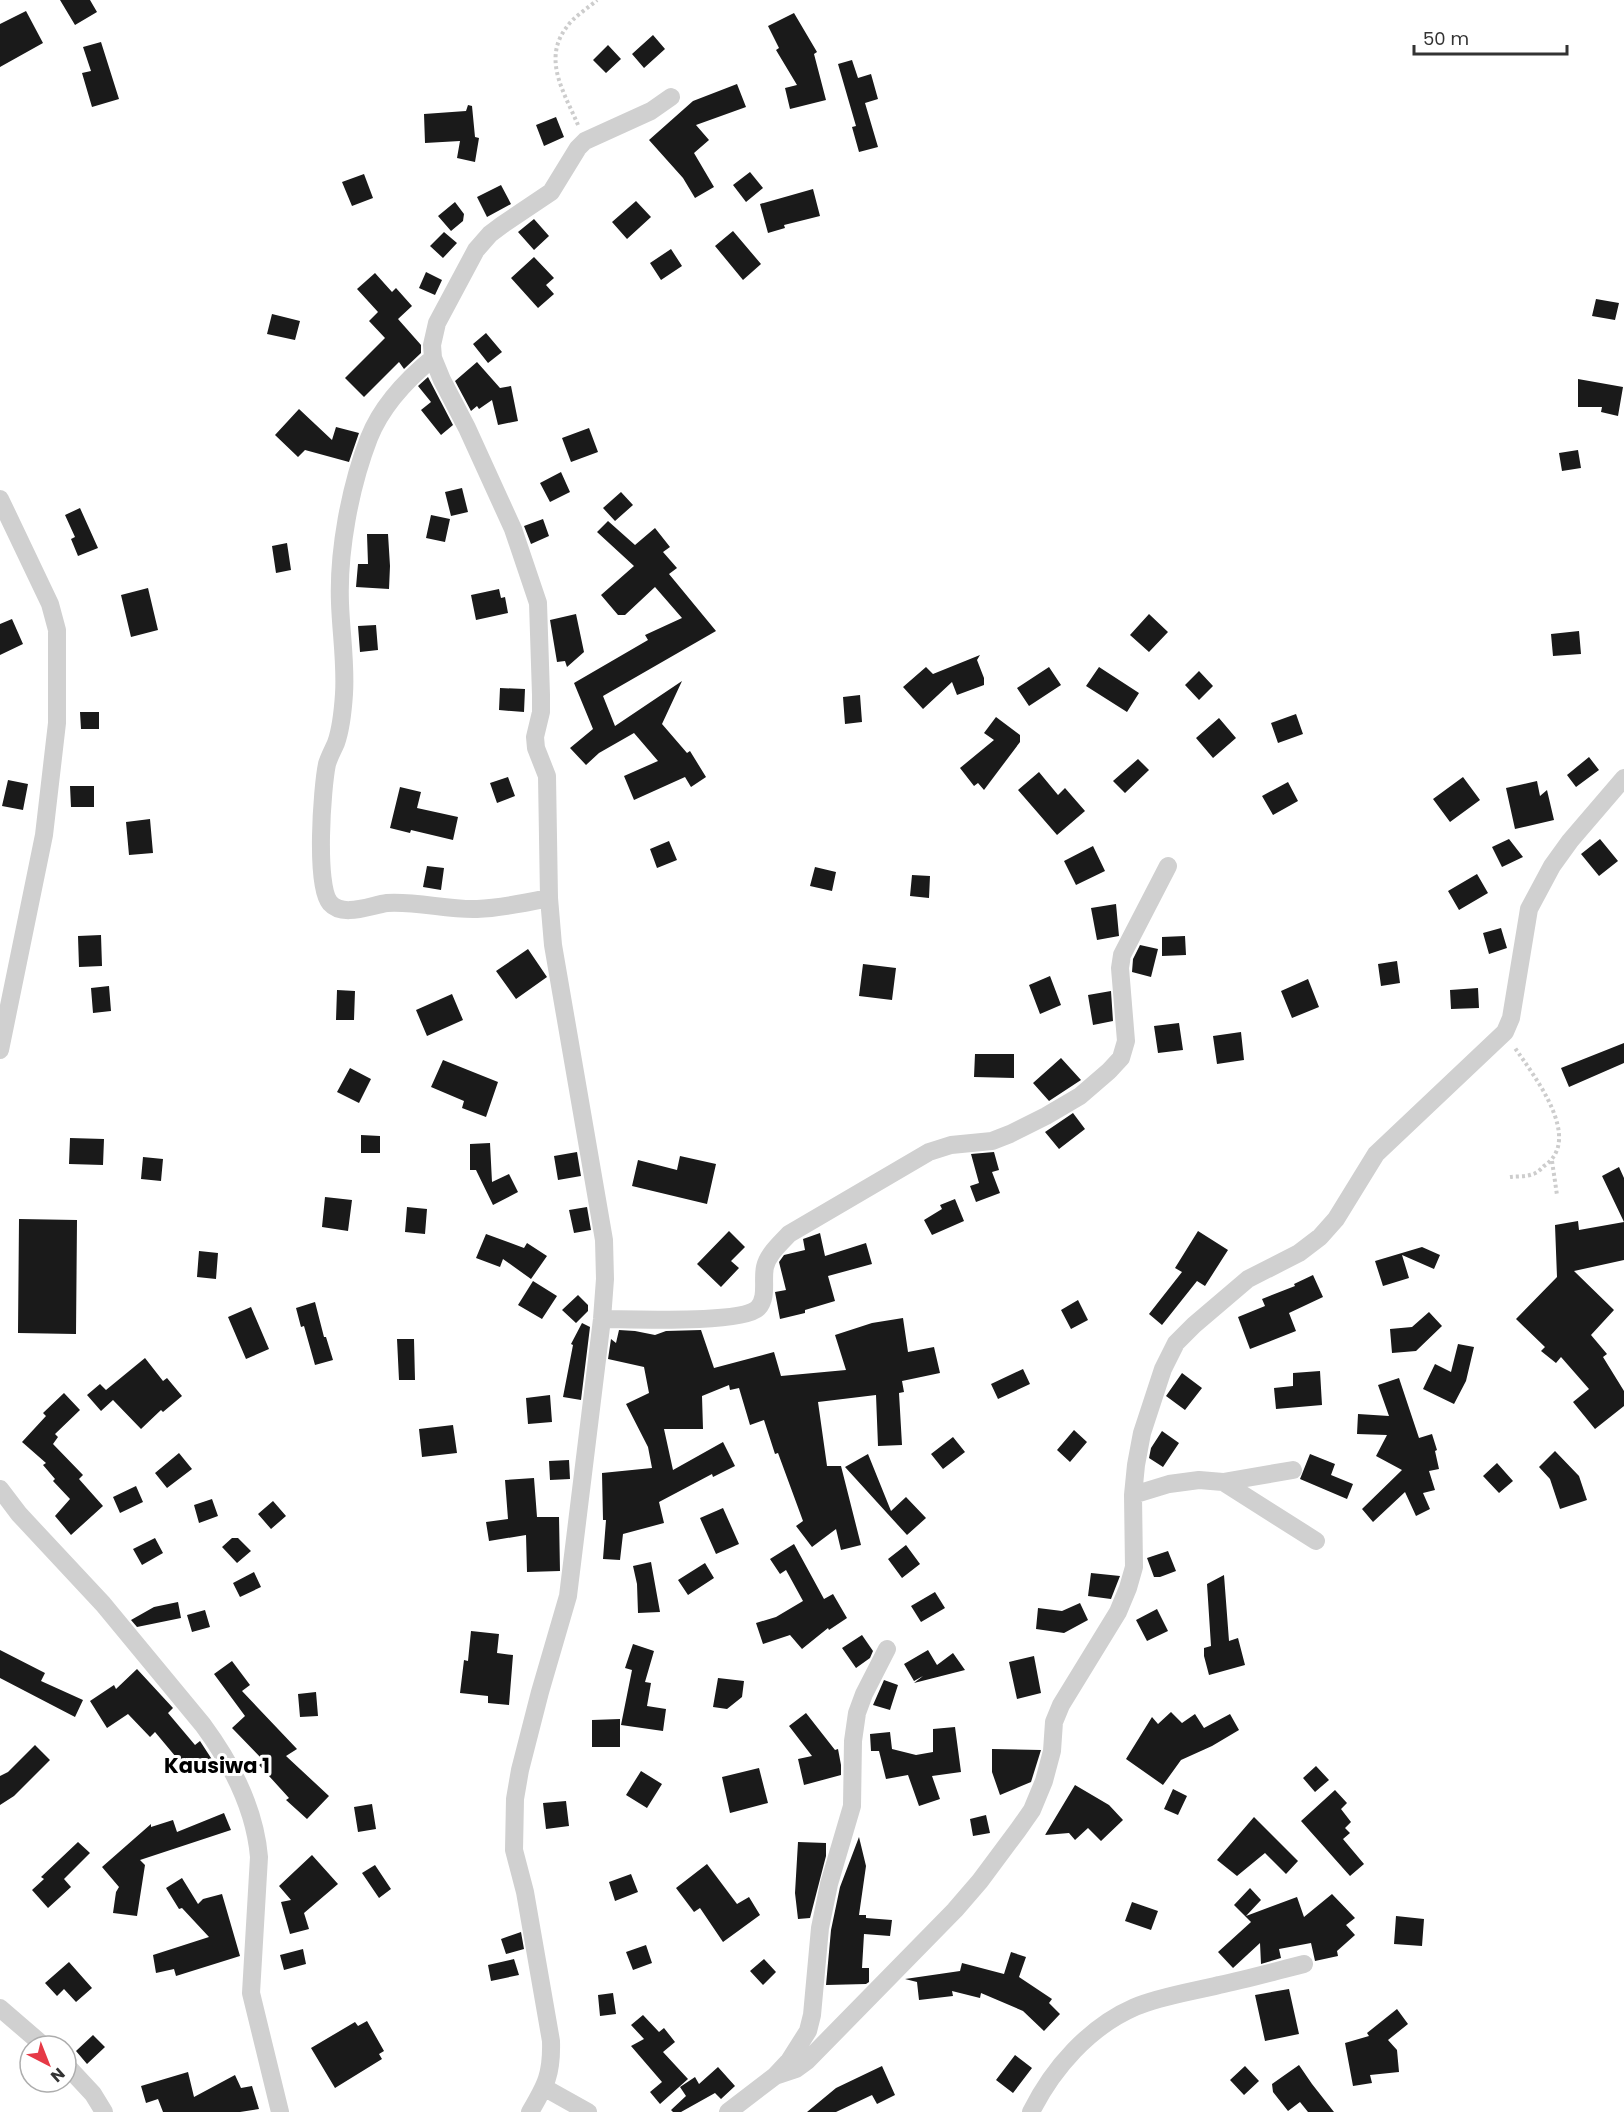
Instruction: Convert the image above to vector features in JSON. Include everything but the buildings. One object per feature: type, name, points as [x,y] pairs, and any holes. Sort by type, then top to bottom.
[{"type":"street","points":[[530,2112],[545,2088],[552,2065],[551,2042],[525,1892],[514,1850],[515,1799],[531,1725],[568,1596],[602,1319],[605,1279],[604,1240],[553,945],[549,898],[547,776],[536,748],[535,737],[541,712],[538,603],[513,529],[433,358],[432,345],[437,323],[476,250],[490,234],[551,192],[578,148],[585,141],[651,111],[670,97]]},
{"type":"street","points":[[433,358],[400,386],[378,419],[360,466],[346,528],[341,565],[340,602],[344,694],[338,736],[327,765],[325,778],[321,838],[324,892],[331,904],[342,910],[386,903],[474,909],[503,907],[549,898]]},
{"type":"street","points":[[0,499],[50,604],[57,630],[57,723],[44,835],[0,1050]]},
{"type":"street","points":[[775,2076],[796,2069],[807,2061],[955,1910],[980,1881],[1032,1810],[1044,1781],[1052,1751],[1054,1722],[1061,1705],[1118,1612],[1128,1587],[1134,1567],[1133,1495],[1142,1432],[1163,1369],[1176,1343],[1248,1280],[1299,1253],[1320,1237],[1336,1219],[1376,1154],[1505,1032],[1511,1018],[1529,909],[1564,849],[1624,778]]},
{"type":"street","points":[[602,1319],[724,1318],[746,1314],[758,1308],[763,1299],[765,1266],[774,1250],[789,1234],[929,1152],[951,1145],[992,1141],[1046,1116],[1080,1096],[1121,1058],[1126,1041],[1120,981],[1122,954],[1168,866]]},
{"type":"street","points":[[1133,1495],[1169,1484],[1199,1480],[1223,1482],[1293,1470]]},
{"type":"street","points":[[1223,1482],[1316,1541]]},
{"type":"street","points":[[0,1489],[19,1514],[103,1604],[203,1725],[219,1746],[253,1817],[259,1857],[251,1993],[280,2112]]},
{"type":"street","points":[[728,2112],[775,2076],[789,2061],[808,2031],[812,2015],[822,1917],[829,1884],[852,1806],[855,1720],[864,1694],[887,1649]]},
{"type":"street","points":[[1031,2112],[1047,2082],[1084,2041],[1136,2007],[1180,1993],[1304,1964]]},
{"type":"street","points":[[0,2008],[30,2034]]},
{"type":"street","points":[[78,2078],[93,2094],[104,2112]]},
{"type":"street","points":[[545,2088],[588,2112]]},
{"type":"path","points":[[585,141],[556,75],[555,60],[558,42],[566,27],[597,0]]},
{"type":"path","points":[[1505,1032],[1548,1101],[1557,1122],[1561,1142],[1552,1161],[1533,1174],[1509,1177]]},
{"type":"path","points":[[1552,1161],[1557,1195]]},
{"type":"district","name":"Kausiwa 1","points":[[217,1765]]}]
